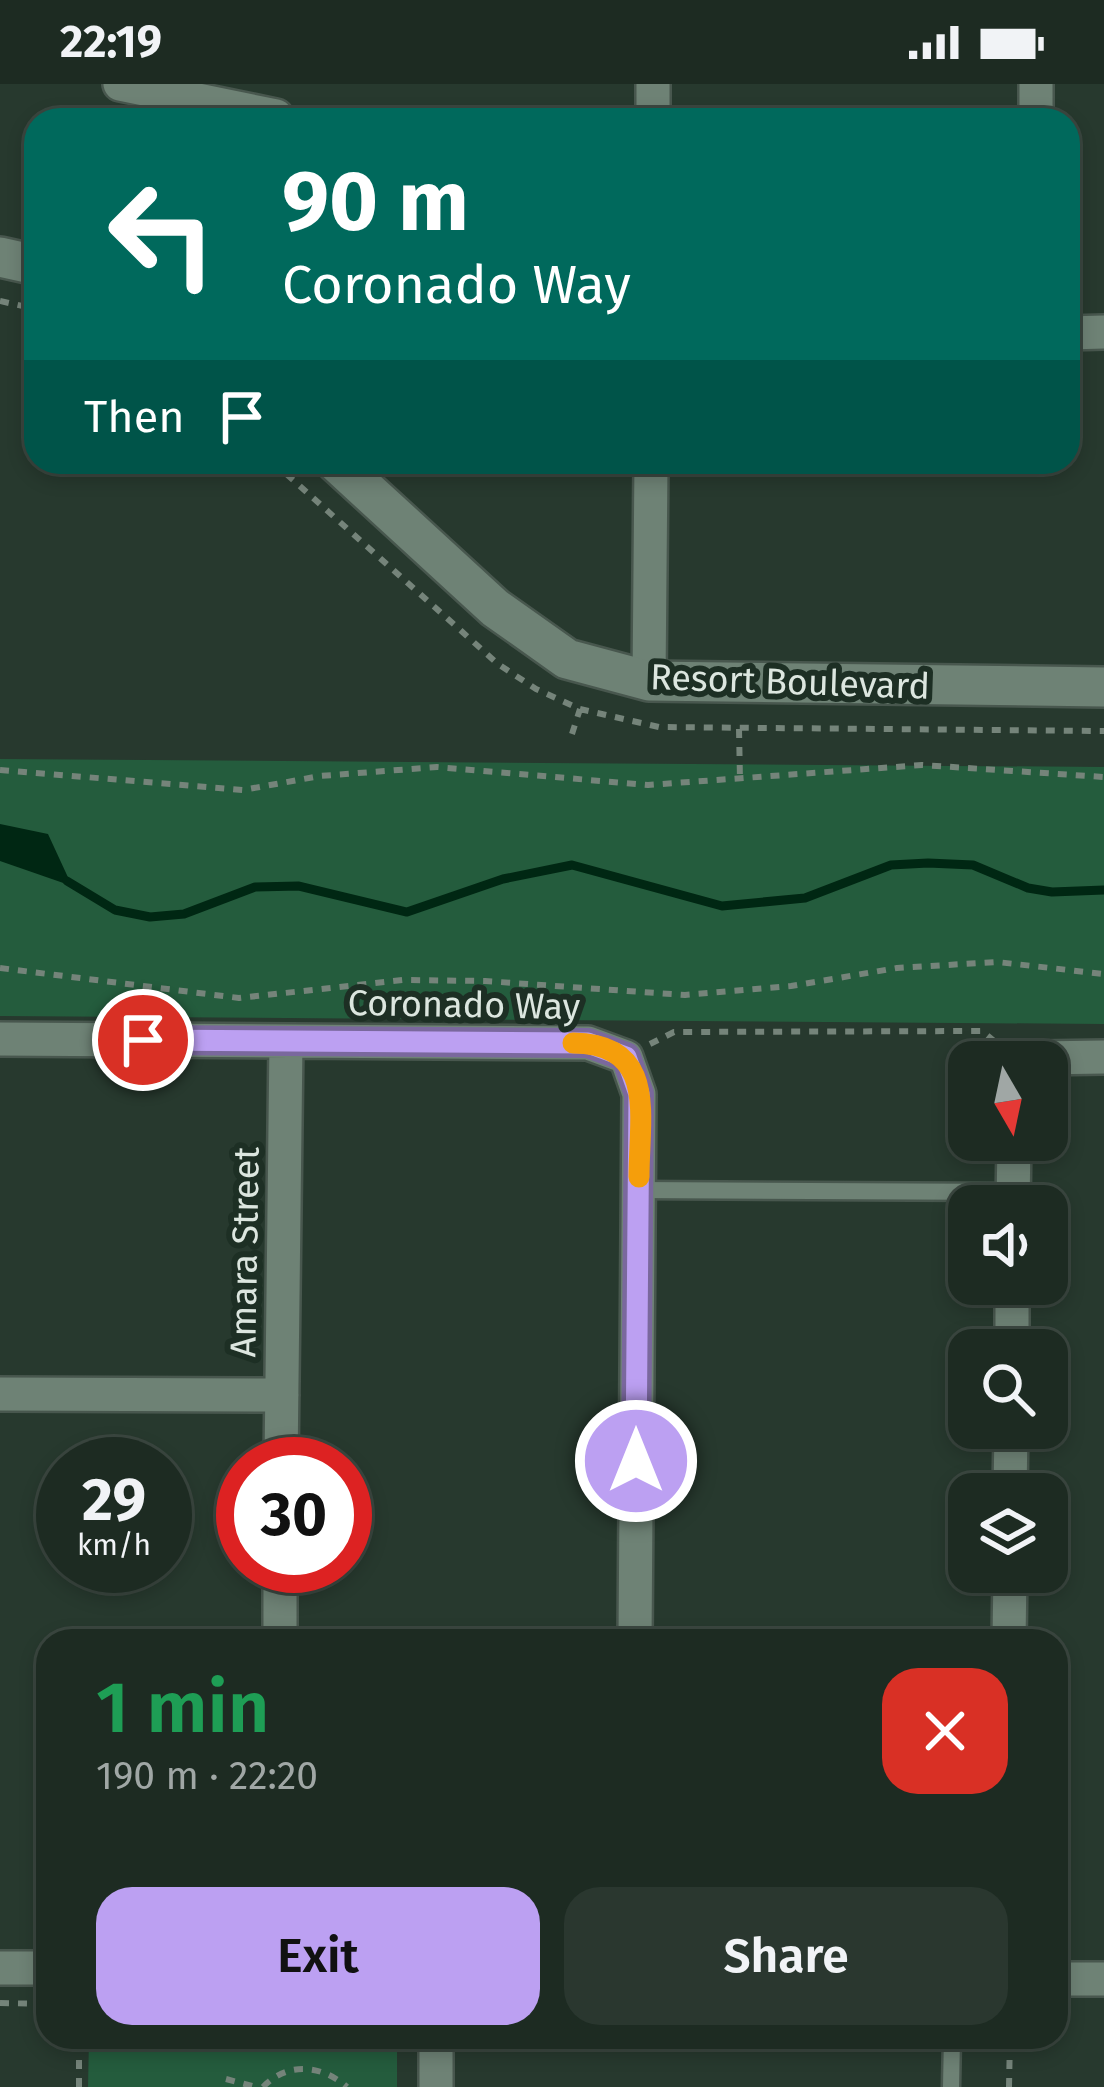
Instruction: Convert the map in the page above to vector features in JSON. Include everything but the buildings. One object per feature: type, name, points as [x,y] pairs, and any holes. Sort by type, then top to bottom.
[{"type":"street","points":[[120,84],[277,108]]},
{"type":"street","name":"Resort Boulevard","points":[[349,474],[495,608],[567,659],[649,681],[1104,687]]},
{"type":"street","points":[[649,681],[651,474]]},
{"type":"street","name":"Coronado Way","points":[[0,1039],[588,1043],[626,1057]]},
{"type":"street","name":"Amara Street","points":[[281,1437],[286,1041]]},
{"type":"street","points":[[626,1057],[639,1094],[635,1629]]},
{"type":"street","points":[[1068,1058],[1104,1057]]},
{"type":"street","points":[[0,1394],[281,1395]]},
{"type":"street","points":[[280,1593],[280,1629]]},
{"type":"street","points":[[1009,1629],[1010,1593]]},
{"type":"street","points":[[0,1968],[36,1968]]},
{"type":"street","points":[[1068,1979],[1104,1979]]},
{"type":"street","points":[[436,2049],[436,2087]]},
{"type":"lane","points":[[638,1190],[948,1197]]},
{"type":"lane","points":[[951,2087],[952,2049]]},
{"type":"path","points":[[572,734],[596,667]]},
{"type":"path","points":[[0,770],[243,790],[320,776],[436,767],[648,785],[922,765],[1104,776]]},
{"type":"path","points":[[0,968],[238,998],[404,980],[485,980],[685,995],[791,986],[897,968],[997,962],[1104,974]]},
{"type":"path","points":[[626,1057],[674,1032],[982,1031],[994,1041]]},
{"type":"path","points":[[0,2003],[36,2004]]},
{"type":"path","points":[[79,2087],[80,2049]]},
{"type":"path","points":[[1009,2087],[1010,2049]]},
{"type":"path","points":[[226,2080],[259,2087],[284,2072],[315,2068],[347,2087]]},
{"type":"shaded area","points":[[0,759],[1104,767],[1104,1024],[0,1016]]},
{"type":"shaded area","points":[[0,824],[48,834],[72,886],[0,861]]},
{"type":"shaded area","points":[[89,2049],[397,2049],[397,2087],[88,2087]]},
{"type":"waterway","points":[[67,881],[115,910],[150,917],[184,914],[255,887],[299,886],[407,912],[503,879],[572,865],[722,906],[805,898],[891,865],[928,863],[973,865],[1028,888],[1052,892],[1104,890]]},
{"type":"slow traffic","points":[[573,1043],[607,1047],[626,1057],[636,1075],[639,1177]]},
{"type":"route","points":[[143,1040],[588,1043],[626,1057],[639,1094],[636,1461]]}]
